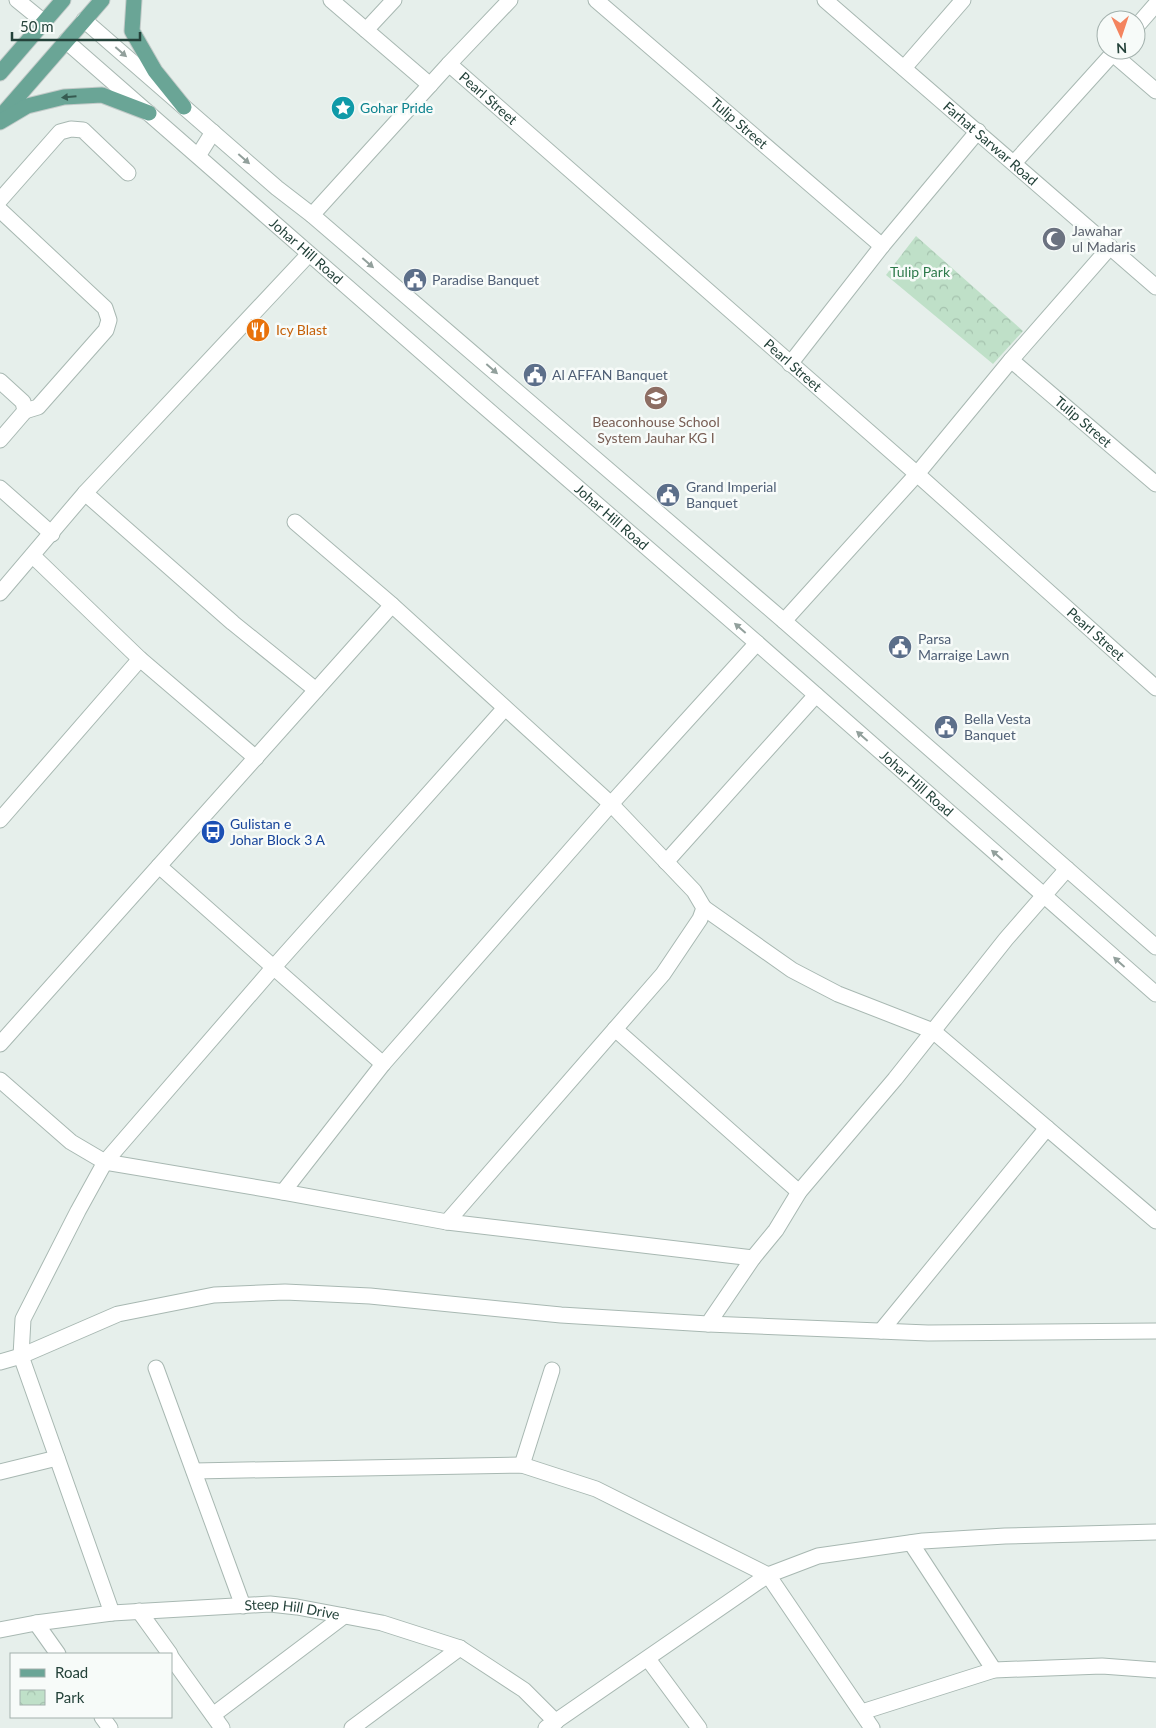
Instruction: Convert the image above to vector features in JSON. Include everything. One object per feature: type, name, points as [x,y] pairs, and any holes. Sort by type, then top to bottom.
[{"type":"main road","points":[[0,73],[62,0]]},
{"type":"main road","points":[[0,118],[102,0]]},
{"type":"main road","points":[[134,0],[132,31],[155,71],[184,107]]},
{"type":"main road","points":[[0,122],[27,106],[64,97],[102,95],[149,113]]},
{"type":"street","points":[[17,0],[44,22]]},
{"type":"street","points":[[331,0],[430,85]]},
{"type":"street","points":[[366,30],[394,0]]},
{"type":"street","points":[[449,64],[510,0]]},
{"type":"street","name":"Tulip Street","points":[[596,0],[882,246]]},
{"type":"street","name":"Farhat Sarwar Road","points":[[826,0],[1156,287]]},
{"type":"street","points":[[904,68],[963,0]]},
{"type":"street","points":[[1146,16],[1156,4]]},
{"type":"street","points":[[84,20],[277,188],[312,215],[784,621],[1067,869],[1154,941]]},
{"type":"street","name":"Johar Hill Road","points":[[66,41],[758,644],[1156,994]]},
{"type":"street","points":[[1014,163],[1107,60]]},
{"type":"street","points":[[1123,60],[1156,91]]},
{"type":"street","name":"Pearl Street","points":[[312,215],[449,64],[917,474],[1156,688]]},
{"type":"street","points":[[0,200],[60,132],[71,129],[83,130],[128,173]]},
{"type":"street","points":[[790,364],[882,246],[978,131]]},
{"type":"street","points":[[198,156],[213,132]]},
{"type":"street","points":[[0,210],[105,308],[109,320],[106,330],[38,407],[25,411],[0,440]]},
{"type":"street","points":[[784,621],[917,474],[1011,360],[1110,247]]},
{"type":"street","points":[[0,593],[85,493],[309,254]]},
{"type":"street","name":"Tulip Street","points":[[1011,360],[1156,484]]},
{"type":"street","points":[[0,381],[23,402],[25,411]]},
{"type":"street","points":[[0,488],[52,534]]},
{"type":"street","points":[[85,493],[233,623],[316,690]]},
{"type":"street","points":[[295,522],[392,605],[611,804],[694,891],[704,908],[792,970],[838,994],[933,1030],[1156,1221]]},
{"type":"street","points":[[33,556],[140,659],[256,758]]},
{"type":"street","points":[[0,1044],[392,605]]},
{"type":"street","points":[[283,1192],[383,1064],[611,804],[758,644]]},
{"type":"street","points":[[0,820],[140,659]]},
{"type":"street","points":[[666,862],[816,695]]},
{"type":"street","points":[[112,1613],[21,1356],[23,1319],[105,1162],[273,968],[505,708]]},
{"type":"street","points":[[159,866],[383,1064]]},
{"type":"street","points":[[708,1324],[753,1258],[776,1230],[799,1192],[895,1079],[1006,939],[1067,869]]},
{"type":"street","points":[[448,1222],[662,974],[700,919],[704,908]]},
{"type":"street","points":[[614,1029],[799,1192]]},
{"type":"street","points":[[0,1080],[71,1142],[105,1162],[448,1222],[753,1258]]},
{"type":"street","points":[[881,1331],[1048,1128]]},
{"type":"street","points":[[0,1362],[21,1356],[118,1314],[214,1295],[285,1292],[370,1296],[561,1315],[708,1324],[928,1333],[1156,1331]]},
{"type":"street","points":[[156,1368],[243,1606]]},
{"type":"street","points":[[522,1465],[552,1370]]},
{"type":"street","points":[[0,1472],[57,1458]]},
{"type":"street","points":[[194,1471],[522,1465],[596,1489],[768,1575],[872,1728]]},
{"type":"street","points":[[549,1726],[768,1575],[818,1556],[912,1543],[1005,1536],[1156,1532]]},
{"type":"street","points":[[912,1543],[994,1670]]},
{"type":"street","name":"Steep Hill Drive","points":[[0,1630],[36,1623],[112,1613],[270,1604],[297,1607],[382,1623],[460,1648],[524,1690],[549,1726]]},
{"type":"street","points":[[139,1611],[169,1653]]},
{"type":"street","points":[[213,1715],[344,1616]]},
{"type":"street","points":[[36,1623],[57,1653]]},
{"type":"street","points":[[352,1728],[460,1648]]},
{"type":"street","points":[[172,1658],[222,1728]]},
{"type":"street","points":[[648,1659],[699,1728]]},
{"type":"street","points":[[862,1712],[994,1670],[1102,1666],[1156,1670]]},
{"type":"green space","name":"Tulip Park","points":[[916,236],[1023,331],[993,364],[886,275]]},
{"type":"place","name":"Gohar Pride","points":[[343,108]]},
{"type":"place","name":"Jawahar ul Madaris","points":[[1054,239]]},
{"type":"place","name":"Paradise Banquet","points":[[415,280]]},
{"type":"place","name":"Icy Blast","points":[[258,330]]},
{"type":"place","name":"Al AFFAN Banquet","points":[[535,375]]},
{"type":"place","name":"Beaconhouse School System Jauhar KG I","points":[[656,398]]},
{"type":"place","name":"Grand Imperial Banquet","points":[[668,495]]},
{"type":"place","name":"Parsa Marraige Lawn","points":[[900,647]]},
{"type":"place","name":"Bella Vesta Banquet","points":[[946,727]]},
{"type":"place","name":"Gulistan e Johar Block 3 A","points":[[213,832]]}]
